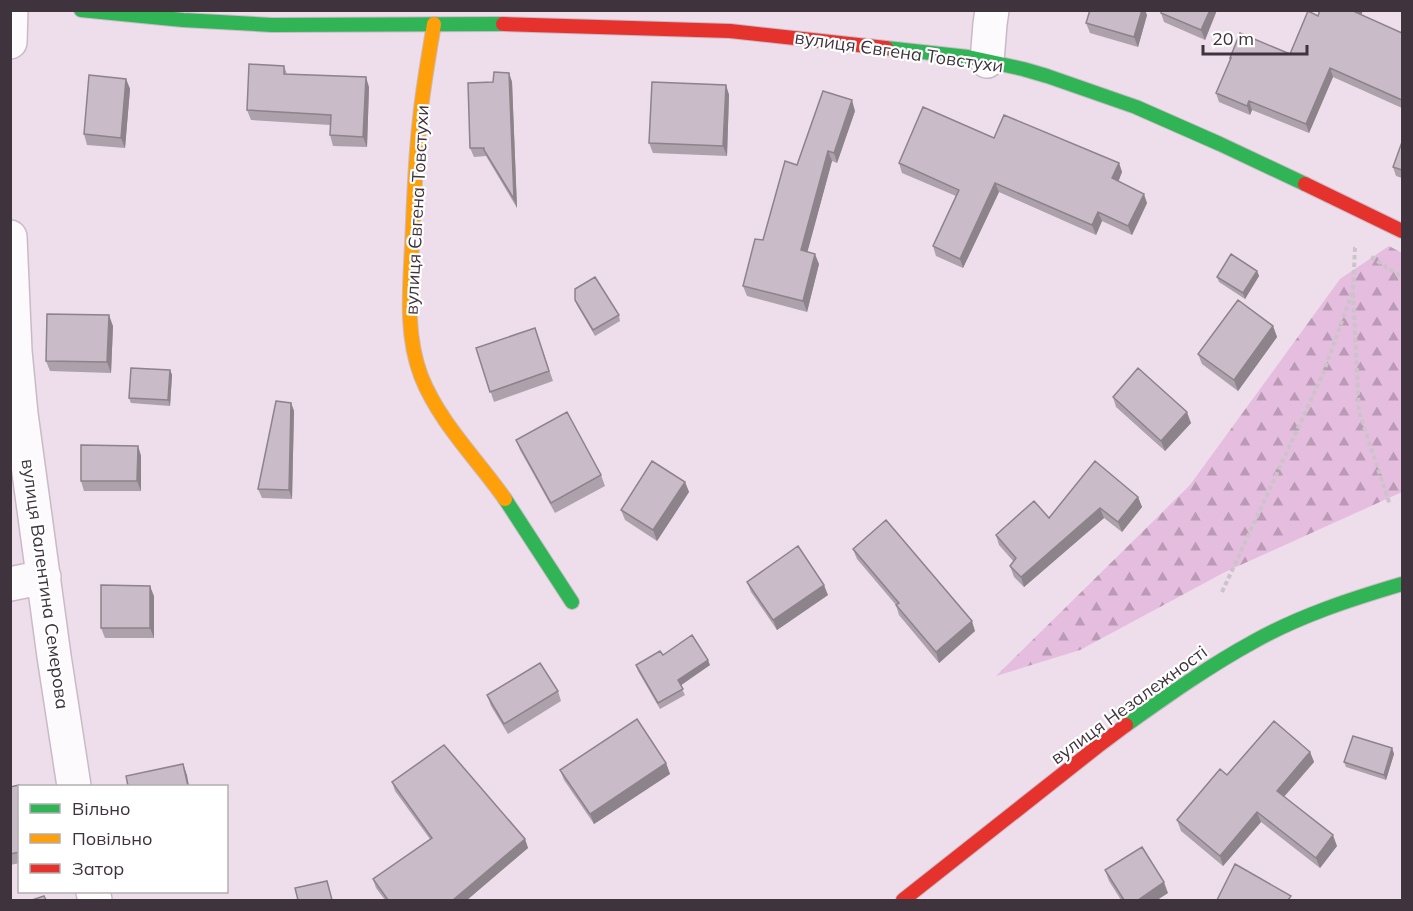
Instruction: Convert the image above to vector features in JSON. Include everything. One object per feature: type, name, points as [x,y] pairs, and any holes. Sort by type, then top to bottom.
[{"type":"street","points":[[10,42],[11,10]]},
{"type":"street","name":"вулиця Євгена Товстухи","points":[[81,10],[240,24],[272,25],[326,17],[434,24],[519,24],[730,31],[968,57],[1047,76],[1136,107],[1220,144],[1402,231]]},
{"type":"street","points":[[987,61],[992,10]]},
{"type":"street","name":"вулиця Євгена Товстухи","points":[[434,24],[422,100],[415,185],[410,302],[417,364],[427,390],[443,415],[513,511],[572,602]]},
{"type":"street","name":"вулиця Валентина Семерова","points":[[10,237],[18,383],[54,656],[74,785]]},
{"type":"street","points":[[10,584],[44,577]]},
{"type":"street","name":"вулиця Незалежності","points":[[903,900],[1098,746],[1216,664],[1286,625],[1364,595],[1402,584]]},
{"type":"path","points":[[1385,222],[1355,248],[1353,290],[1359,412],[1390,505]]},
{"type":"path","points":[[1355,248],[1402,277]]},
{"type":"path","points":[[1222,592],[1323,374],[1353,290]]},
{"type":"green space","points":[[1389,246],[1402,253],[1402,492],[1225,572],[1080,650],[996,676],[1190,485],[1340,279]]},
{"type":"building","points":[[1090,10],[1142,10],[1134,37],[1086,23]]},
{"type":"building","points":[[1162,10],[1210,10],[1201,30],[1161,13]]},
{"type":"building","points":[[1320,10],[1356,10],[1355,12],[1402,33],[1402,100],[1330,68],[1306,124],[1249,101],[1247,106],[1216,93],[1240,33],[1290,54],[1308,11],[1318,16]]},
{"type":"building","points":[[249,64],[284,66],[284,74],[366,77],[363,137],[330,135],[331,115],[247,110]]},
{"type":"building","points":[[494,72],[509,73],[514,199],[484,148],[470,148],[468,83],[493,82]]},
{"type":"building","points":[[89,75],[126,79],[121,138],[84,134]]},
{"type":"building","points":[[652,82],[726,85],[723,146],[649,143]]},
{"type":"building","points":[[823,91],[852,100],[834,153],[828,151],[801,250],[815,254],[803,301],[743,286],[755,239],[763,240],[785,161],[797,165]]},
{"type":"building","points":[[923,107],[994,138],[1004,115],[1119,163],[1112,178],[1144,194],[1128,226],[1098,212],[1092,225],[995,183],[960,259],[933,246],[959,190],[899,163]]},
{"type":"building","points":[[1402,142],[1402,170],[1393,167]]},
{"type":"building","points":[[1231,254],[1257,271],[1243,293],[1217,277]]},
{"type":"building","points":[[595,277],[619,315],[593,330],[575,300],[575,289]]},
{"type":"building","points":[[1238,300],[1273,326],[1234,380],[1198,354]]},
{"type":"building","points":[[47,314],[109,315],[107,362],[46,361]]},
{"type":"building","points":[[535,328],[549,371],[490,392],[476,348]]},
{"type":"building","points":[[131,368],[170,370],[168,400],[129,398]]},
{"type":"building","points":[[1138,368],[1187,412],[1161,441],[1113,397]]},
{"type":"building","points":[[276,401],[291,403],[289,490],[258,489]]},
{"type":"building","points":[[567,412],[601,475],[551,503],[516,440]]},
{"type":"building","points":[[81,445],[138,446],[137,481],[81,481]]},
{"type":"building","points":[[652,461],[685,482],[653,530],[621,510]]},
{"type":"building","points":[[1095,461],[1138,497],[1118,522],[1100,508],[1021,577],[1010,566],[1016,558],[996,535],[1034,501],[1049,518]]},
{"type":"building","points":[[886,520],[972,621],[936,652],[896,605],[899,603],[853,549]]},
{"type":"building","points":[[798,546],[824,585],[773,620],[747,582]]},
{"type":"building","points":[[101,585],[150,586],[150,628],[101,628]]},
{"type":"building","points":[[692,635],[708,660],[678,680],[683,689],[658,703],[636,665],[660,651],[663,655]]},
{"type":"building","points":[[540,663],[558,691],[504,724],[487,695]]},
{"type":"building","points":[[637,719],[666,763],[590,814],[560,770]]},
{"type":"building","points":[[1274,721],[1310,752],[1277,791],[1333,835],[1316,858],[1257,812],[1220,856],[1177,820],[1220,769],[1227,775]]},
{"type":"building","points":[[1353,736],[1392,748],[1384,775],[1344,762]]},
{"type":"building","points":[[444,745],[525,839],[453,900],[388,900],[373,879],[432,838],[392,782]]},
{"type":"building","points":[[183,764],[188,785],[128,785],[126,776]]},
{"type":"building","points":[[18,785],[18,852],[10,854],[10,787]]},
{"type":"building","points":[[1142,847],[1164,882],[1138,900],[1124,900],[1105,870]]},
{"type":"building","points":[[1235,864],[1291,896],[1288,900],[1217,900]]},
{"type":"building","points":[[327,881],[332,900],[298,900],[295,888]]},
{"type":"building","points":[[44,896],[46,900],[32,900]]},
{"type":"traffic: fast","points":[[81,10],[183,20],[272,25],[503,24]]},
{"type":"traffic: fast","points":[[886,48],[968,57],[1047,76],[1136,107],[1305,184]]},
{"type":"traffic: fast","points":[[505,499],[572,602]]},
{"type":"traffic: fast","points":[[1126,725],[1204,671],[1271,633],[1326,609],[1402,584]]},
{"type":"traffic: slow","points":[[434,24],[418,134],[410,295],[413,344],[421,376],[438,409],[505,499]]},
{"type":"traffic: jam","points":[[503,24],[730,31],[886,48]]},
{"type":"traffic: jam","points":[[1305,184],[1402,231]]},
{"type":"traffic: jam","points":[[903,900],[1126,725]]}]
